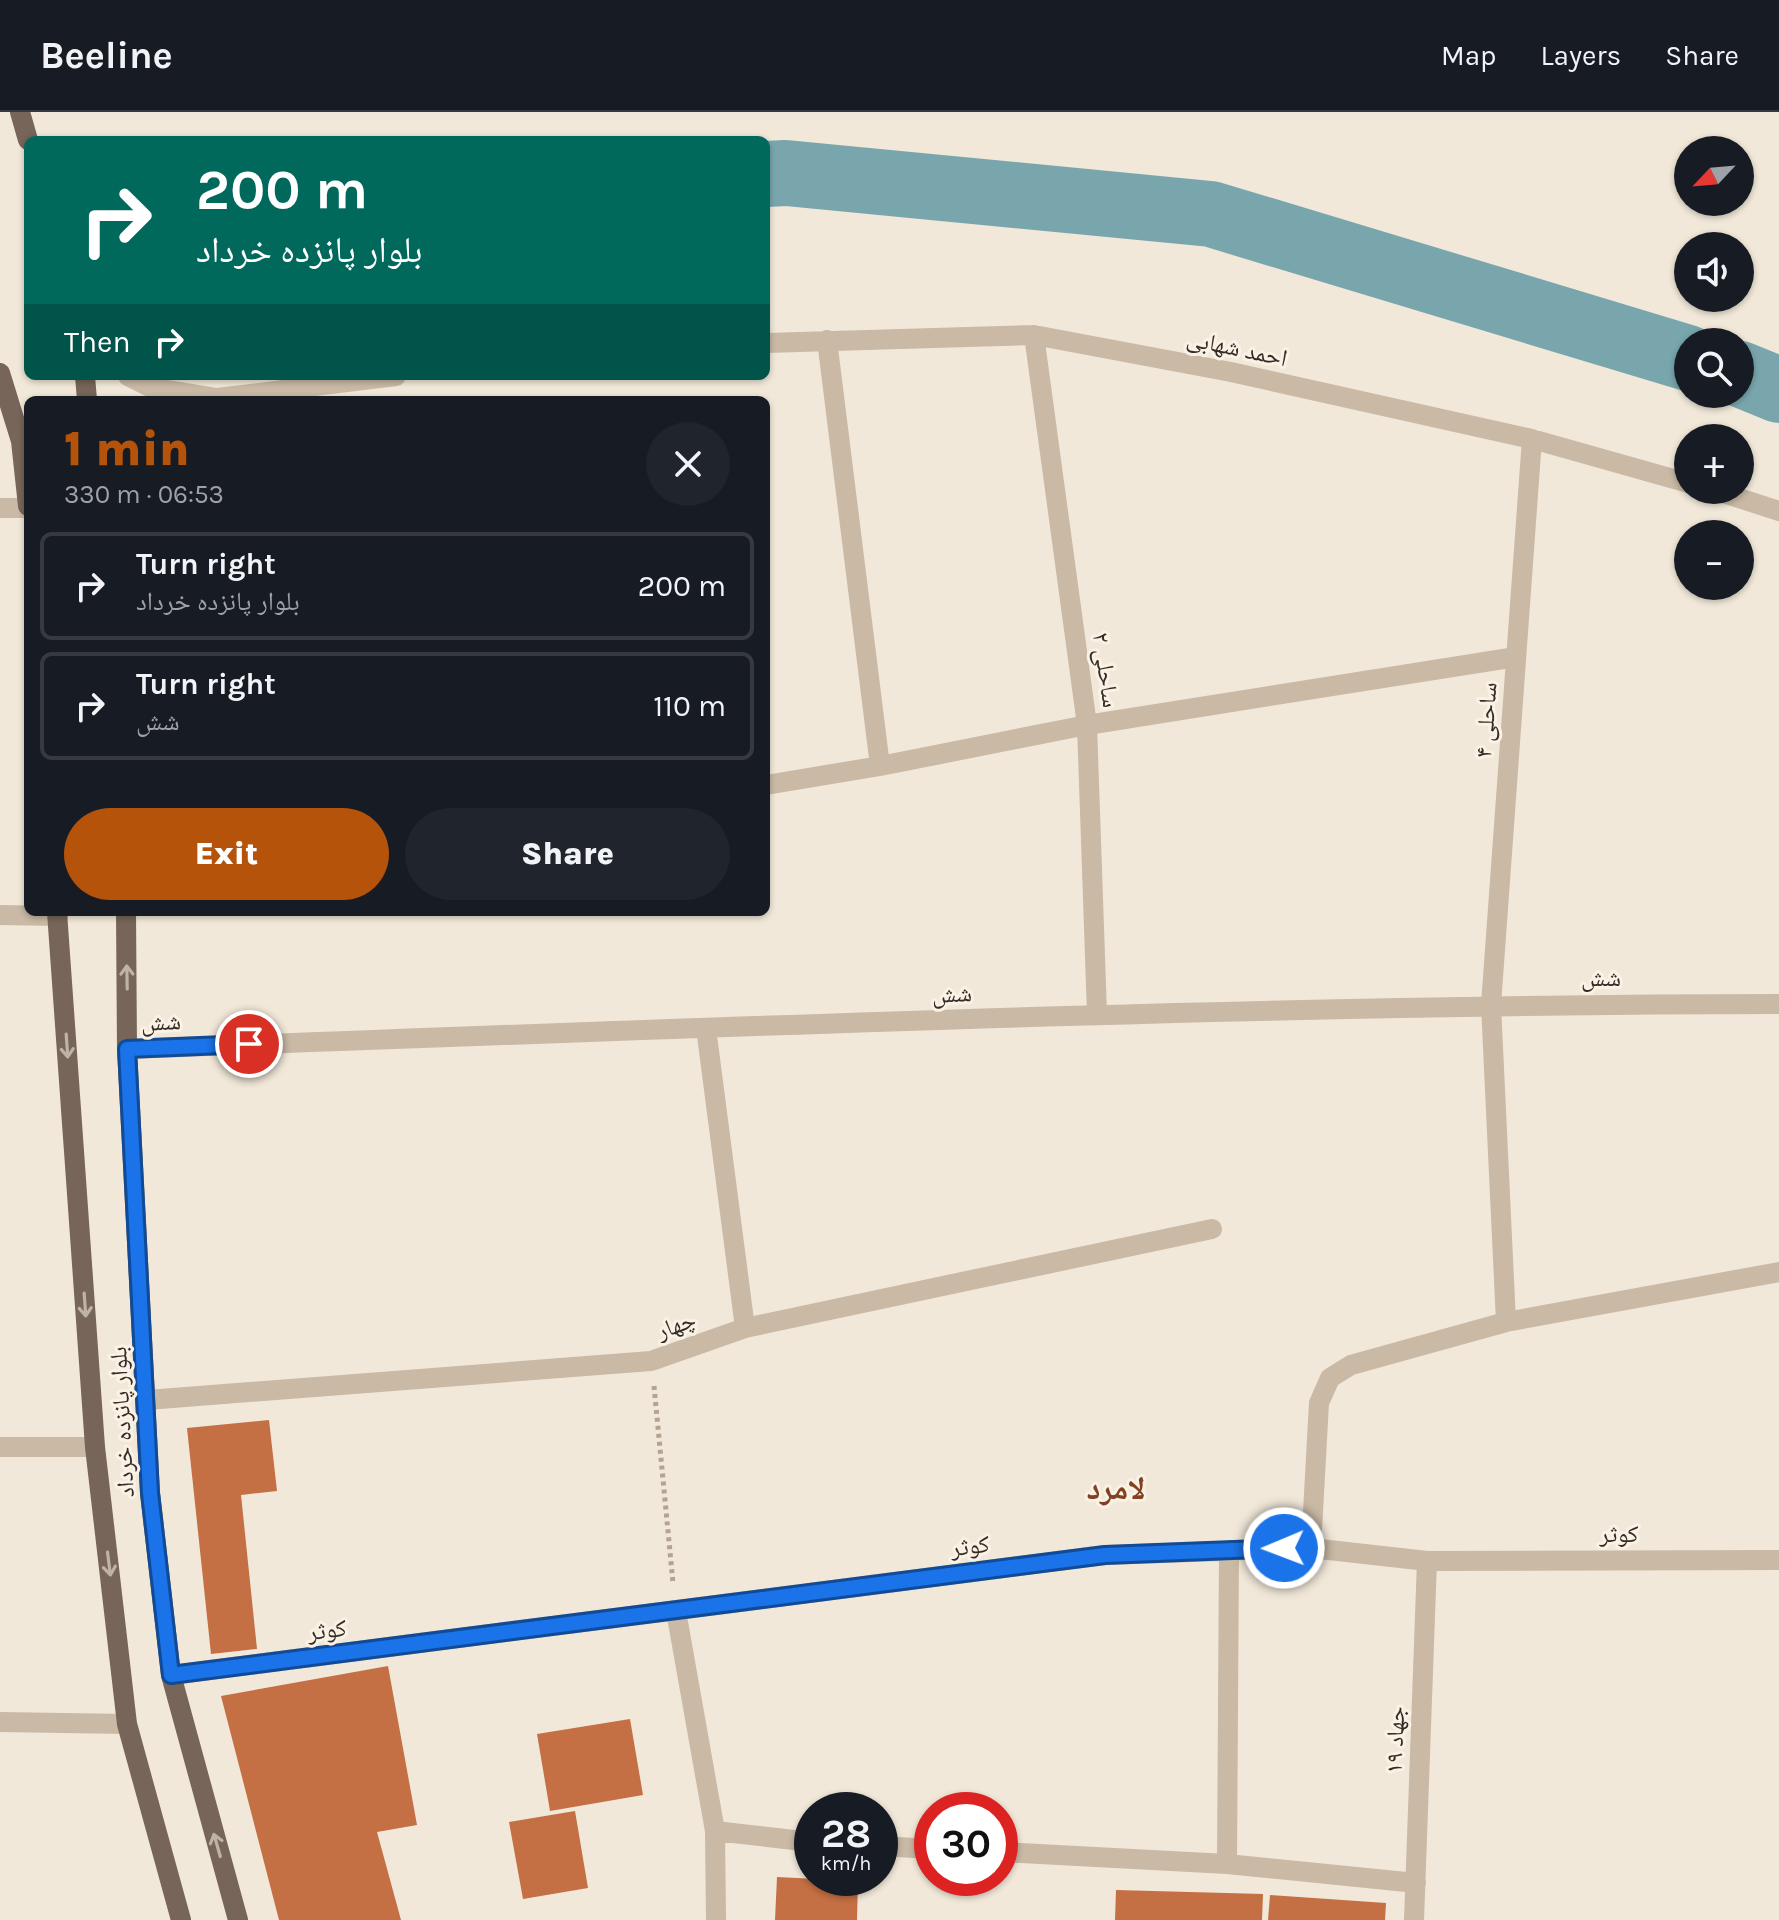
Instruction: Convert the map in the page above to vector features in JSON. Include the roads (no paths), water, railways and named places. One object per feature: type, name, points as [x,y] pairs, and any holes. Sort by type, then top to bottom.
[{"type":"main road","points":[[20,112],[27,136]]},
{"type":"main road","points":[[0,373],[21,441],[24,469]]},
{"type":"main road","name":"بلوار پانزده خرداد","points":[[58,916],[95,1447],[127,1724],[181,1920]]},
{"type":"main road","name":"بلوار پانزده خرداد","points":[[126,916],[127,1049],[150,1493],[171,1675],[238,1920]]},
{"type":"street","name":"احمد شهابی","points":[[770,343],[1034,335],[1231,372],[1532,439],[1674,479]]},
{"type":"street","name":"ساحلی ۲","points":[[1034,335],[1087,725],[1097,1014]]},
{"type":"street","points":[[827,340],[880,766]]},
{"type":"street","points":[[136,380],[150,387],[200,396]]},
{"type":"street","points":[[239,396],[365,380]]},
{"type":"street","name":"ساحلی ۴","points":[[1506,1322],[1491,1005],[1532,439]]},
{"type":"street","points":[[1754,503],[1779,511]]},
{"type":"street","points":[[0,508],[24,507]]},
{"type":"street","points":[[770,784],[1087,725],[1516,657]]},
{"type":"street","points":[[0,915],[24,915]]},
{"type":"street","name":"شش","points":[[127,1049],[1097,1014],[1491,1005],[1779,1004]]},
{"type":"street","points":[[706,1028],[745,1328]]},
{"type":"street","name":"چهار","points":[[147,1400],[651,1361],[745,1328],[1212,1229]]},
{"type":"street","points":[[1311,1548],[1319,1403],[1330,1378],[1351,1365],[1506,1322],[1779,1272]]},
{"type":"street","points":[[0,1447],[95,1447]]},
{"type":"street","name":"کوثر","points":[[171,1675],[1105,1555],[1311,1548],[1427,1561],[1779,1560]]},
{"type":"street","points":[[1227,1864],[1229,1550]]},
{"type":"street","name":"جهاد ۱۹","points":[[1414,1920],[1427,1561]]},
{"type":"street","points":[[676,1611],[715,1831],[716,1920]]},
{"type":"street","points":[[0,1722],[127,1724]]},
{"type":"street","points":[[715,1831],[794,1840]]},
{"type":"street","points":[[1018,1853],[1227,1864],[1416,1883]]},
{"type":"waterway","points":[[770,174],[1211,214],[1674,354]]},
{"type":"waterway","points":[[1754,380],[1779,390]]},
{"type":"district","name":"لامرد","points":[[1116,1488]]}]
